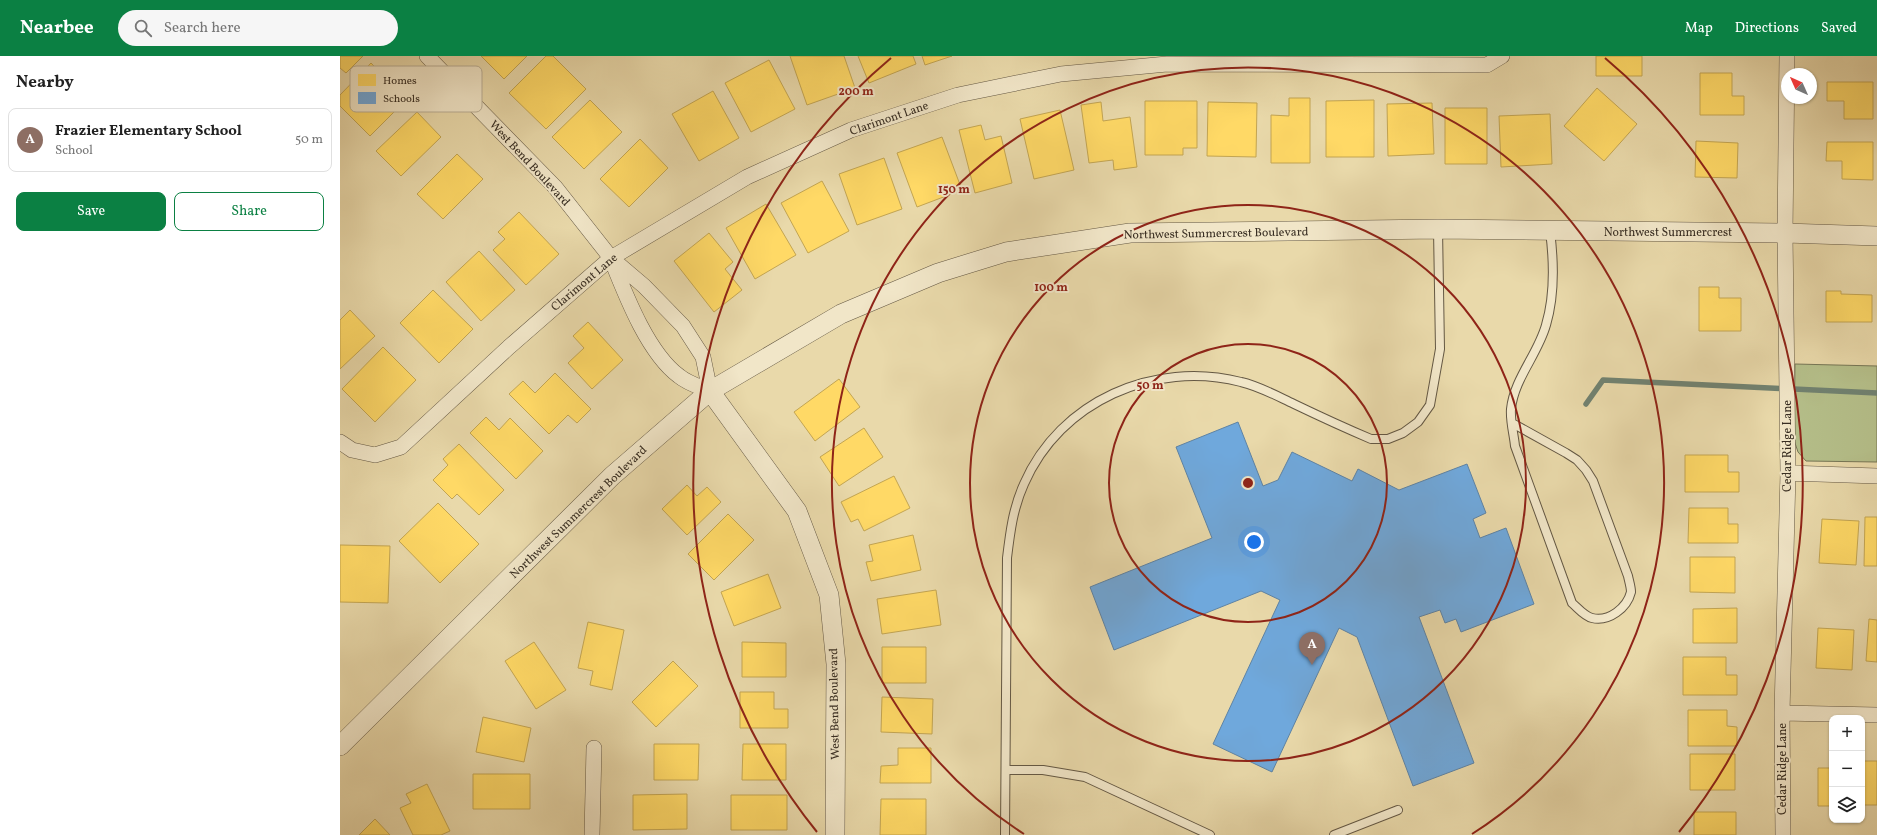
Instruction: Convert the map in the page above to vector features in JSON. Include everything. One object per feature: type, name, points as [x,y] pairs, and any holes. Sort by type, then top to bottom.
[{"type":"street","name":"West Bend Boulevard","points":[[427,56],[437,66]]},
{"type":"street","name":"Clarimont Lane","points":[[340,442],[352,450],[375,455],[402,447],[509,347],[610,258],[747,177],[852,130],[958,95],[1061,74],[1167,64],[1297,60],[1487,65],[1502,56]]},
{"type":"street","name":"Cedar Ridge Lane","points":[[1783,835],[1782,712],[1788,473],[1785,233],[1787,56]]},
{"type":"street","name":"West Bend Boulevard","points":[[482,112],[555,187],[610,258],[644,286],[683,326],[703,357],[710,391],[797,510],[828,595],[836,664],[835,835]]},
{"type":"street","name":"Northwest Summercrest Boulevard","points":[[340,746],[612,476],[710,391],[841,314],[938,273],[1006,252],[1130,233],[1438,229],[1550,231]]},
{"type":"street","name":"Northwest Summercrest","points":[[1550,231],[1785,233]]},
{"type":"street","points":[[1785,233],[1877,236]]},
{"type":"street","name":"West Bend Boulevard","points":[[610,258],[637,318],[658,353],[679,377],[710,391]]},
{"type":"street","points":[[1788,473],[1877,476]]},
{"type":"street","points":[[1782,712],[1877,715]]},
{"type":"street","points":[[592,835],[594,748]]},
{"type":"lane","points":[[1005,835],[1007,558],[1012,521],[1024,485],[1039,456],[1060,431],[1083,411],[1110,394],[1137,384],[1164,377],[1218,377],[1242,382],[1259,388],[1371,440],[1388,439],[1403,433],[1418,422],[1430,405],[1435,379],[1440,349],[1438,229]]},
{"type":"lane","points":[[1512,423],[1577,460],[1593,482],[1628,576],[1631,591],[1626,604],[1614,614],[1602,619],[1591,618],[1580,611],[1572,603],[1515,446],[1512,423],[1511,411],[1514,393],[1546,326],[1551,301],[1553,258],[1550,231]]},
{"type":"lane","points":[[1006,770],[1043,770],[1085,777],[1210,835]]},
{"type":"lane","points":[[1334,835],[1398,810]]},
{"type":"green space","points":[[1795,364],[1877,366],[1877,462],[1806,461],[1798,452],[1794,440]]},
{"type":"building: Homes","points":[[340,56],[363,56],[353,66],[350,66],[350,69],[346,73],[340,68]]},
{"type":"building: Homes","points":[[481,56],[527,56],[504,79]]},
{"type":"building: Homes","points":[[546,56],[553,56],[586,89],[546,129],[509,93]]},
{"type":"building: Homes","points":[[790,56],[844,56],[855,88],[807,105]]},
{"type":"building: Homes","points":[[858,56],[913,56],[916,64],[869,83]]},
{"type":"building: Homes","points":[[922,56],[952,56],[925,65]]},
{"type":"building: Homes","points":[[1596,56],[1642,56],[1642,76],[1596,76]]},
{"type":"building: Homes","points":[[769,60],[795,109],[751,132],[725,83]]},
{"type":"building: Homes","points":[[1700,73],[1732,73],[1732,96],[1744,96],[1744,115],[1700,115]]},
{"type":"building: Homes","points":[[1827,82],[1873,82],[1873,119],[1844,119],[1844,101],[1827,101]]},
{"type":"building: Homes","points":[[350,85],[350,112],[394,112],[370,136],[340,106],[340,95]]},
{"type":"building: Homes","points":[[1597,88],[1637,124],[1604,161],[1564,126]]},
{"type":"building: Homes","points":[[713,91],[739,138],[699,161],[672,114]]},
{"type":"building: Homes","points":[[1289,98],[1310,98],[1310,163],[1271,163],[1271,115],[1289,116]]},
{"type":"building: Homes","points":[[590,100],[622,132],[584,169],[552,137]]},
{"type":"building: Homes","points":[[1374,100],[1374,157],[1326,157],[1326,101]]},
{"type":"building: Homes","points":[[1145,101],[1197,101],[1197,148],[1183,148],[1183,155],[1145,155]]},
{"type":"building: Homes","points":[[1101,102],[1103,121],[1130,117],[1137,167],[1114,170],[1113,160],[1089,163],[1081,105]]},
{"type":"building: Homes","points":[[1208,102],[1257,103],[1256,157],[1207,156]]},
{"type":"building: Homes","points":[[1432,103],[1434,154],[1388,156],[1387,104]]},
{"type":"building: Homes","points":[[1445,108],[1487,108],[1487,164],[1445,164]]},
{"type":"building: Homes","points":[[1060,110],[1074,170],[1034,179],[1020,119]]},
{"type":"building: Homes","points":[[417,112],[441,137],[401,176],[376,151]]},
{"type":"building: Homes","points":[[1550,114],[1552,164],[1501,167],[1499,116]]},
{"type":"building: Homes","points":[[981,125],[985,140],[1001,136],[1012,183],[975,193],[959,130]]},
{"type":"building: Homes","points":[[942,137],[962,190],[917,207],[897,153]]},
{"type":"building: Homes","points":[[640,139],[668,168],[629,207],[600,179]]},
{"type":"building: Homes","points":[[1696,141],[1738,143],[1737,178],[1695,177]]},
{"type":"building: Homes","points":[[1827,142],[1873,142],[1873,180],[1842,179],[1842,161],[1826,161]]},
{"type":"building: Homes","points":[[457,154],[483,179],[443,219],[417,194]]},
{"type":"building: Homes","points":[[884,158],[902,209],[857,225],[839,174]]},
{"type":"building: Homes","points":[[822,181],[849,231],[808,253],[781,203]]},
{"type":"building: Homes","points":[[766,204],[796,255],[755,279],[726,228]]},
{"type":"building: Homes","points":[[519,212],[559,254],[526,285],[493,250],[505,239],[498,232]]},
{"type":"building: Homes","points":[[709,233],[733,262],[725,269],[742,290],[714,312],[674,261]]},
{"type":"building: Homes","points":[[479,251],[515,290],[481,321],[446,282]]},
{"type":"building: Homes","points":[[1699,287],[1719,287],[1719,298],[1741,298],[1741,331],[1699,331]]},
{"type":"building: Homes","points":[[433,290],[473,329],[439,363],[400,323]]},
{"type":"building: Homes","points":[[1826,291],[1841,291],[1841,294],[1872,295],[1872,322],[1826,322]]},
{"type":"building: Homes","points":[[350,310],[375,336],[340,369],[340,320]]},
{"type":"building: Homes","points":[[588,322],[623,360],[592,389],[568,363],[584,348],[573,336]]},
{"type":"building: Homes","points":[[383,347],[416,380],[375,422],[342,389]]},
{"type":"building: Homes","points":[[555,373],[591,409],[577,423],[568,415],[549,434],[509,394],[523,381],[535,393]]},
{"type":"building: Homes","points":[[839,379],[860,407],[815,441],[794,412]]},
{"type":"building: Homes","points":[[486,417],[499,430],[510,418],[543,451],[516,479],[470,433]]},
{"type":"building: Homes","points":[[864,428],[883,457],[839,486],[820,457]]},
{"type":"building: Homes","points":[[459,444],[504,490],[479,515],[457,494],[452,499],[433,480],[448,465],[443,459]]},
{"type":"building: Homes","points":[[1685,455],[1728,455],[1728,472],[1739,472],[1739,492],[1685,492]]},
{"type":"building: Homes","points":[[894,476],[910,508],[864,531],[858,519],[851,522],[841,502]]},
{"type":"building: Homes","points":[[687,485],[697,496],[707,487],[721,502],[687,535],[662,509]]},
{"type":"building: Homes","points":[[438,503],[479,544],[440,583],[399,541]]},
{"type":"building: Homes","points":[[1689,508],[1728,508],[1728,524],[1738,524],[1738,543],[1688,543]]},
{"type":"building: Homes","points":[[728,514],[754,540],[714,580],[688,554]]},
{"type":"building: Homes","points":[[1865,517],[1877,517],[1877,566],[1864,566]]},
{"type":"building: Homes","points":[[1822,519],[1859,521],[1856,565],[1819,563]]},
{"type":"building: Homes","points":[[913,535],[921,570],[871,581],[866,562],[873,561],[869,545]]},
{"type":"building: Homes","points":[[340,545],[390,546],[388,603],[340,602]]},
{"type":"building: Homes","points":[[1690,557],[1735,557],[1735,593],[1690,592]]},
{"type":"building: Homes","points":[[768,574],[781,608],[734,626],[721,592]]},
{"type":"building: Homes","points":[[936,590],[941,625],[882,634],[877,599]]},
{"type":"building: Homes","points":[[1737,608],[1737,643],[1693,643],[1693,609]]},
{"type":"building: Homes","points":[[1869,619],[1877,620],[1877,662],[1866,661]]},
{"type":"building: Homes","points":[[588,622],[624,630],[612,690],[590,685],[593,671],[578,668]]},
{"type":"building: Homes","points":[[1818,628],[1854,630],[1852,670],[1816,668]]},
{"type":"building: Homes","points":[[534,642],[566,690],[536,709],[505,661]]},
{"type":"building: Homes","points":[[742,642],[786,643],[786,677],[742,677]]},
{"type":"building: Homes","points":[[882,647],[926,647],[926,683],[882,683]]},
{"type":"building: Homes","points":[[1683,657],[1726,657],[1726,675],[1737,675],[1737,695],[1683,695]]},
{"type":"building: Homes","points":[[673,661],[698,686],[656,727],[632,702]]},
{"type":"building: Homes","points":[[740,692],[774,692],[774,709],[788,709],[788,728],[740,728]]},
{"type":"building: Homes","points":[[882,697],[933,699],[932,734],[881,732]]},
{"type":"building: Homes","points":[[1688,710],[1727,710],[1727,726],[1737,727],[1737,746],[1688,746]]},
{"type":"building: Homes","points":[[483,717],[531,728],[524,762],[476,752]]},
{"type":"building: Homes","points":[[654,744],[699,744],[698,780],[654,780]]},
{"type":"building: Homes","points":[[743,744],[786,744],[786,780],[742,780]]},
{"type":"building: Homes","points":[[898,748],[931,748],[931,783],[880,783],[881,766],[898,765]]},
{"type":"building: Homes","points":[[1690,754],[1735,754],[1735,790],[1690,790]]},
{"type":"building: Homes","points":[[1865,761],[1877,761],[1877,805],[1865,805]]},
{"type":"building: Homes","points":[[1818,768],[1829,768],[1829,806],[1818,806]]},
{"type":"building: Homes","points":[[473,774],[530,774],[530,809],[473,809]]},
{"type":"building: Homes","points":[[427,784],[450,831],[441,835],[413,835],[400,808],[411,803],[406,794]]},
{"type":"building: Homes","points":[[687,794],[687,829],[633,830],[633,795]]},
{"type":"building: Homes","points":[[731,795],[787,795],[787,830],[731,830]]},
{"type":"building: Homes","points":[[881,799],[926,799],[926,835],[880,835]]},
{"type":"building: Homes","points":[[1694,812],[1736,812],[1736,835],[1694,835]]},
{"type":"building: Homes","points":[[375,819],[390,835],[359,835]]},
{"type":"building: Schools","points":[[1238,422],[1263,486],[1278,480],[1292,452],[1352,481],[1358,469],[1399,490],[1467,464],[1486,513],[1473,519],[1480,538],[1506,528],[1534,604],[1461,632],[1456,619],[1445,623],[1440,610],[1419,617],[1474,763],[1413,786],[1357,637],[1339,628],[1272,772],[1213,744],[1280,600],[1261,591],[1114,650],[1090,587],[1212,538],[1176,447]]},
{"type":"waterway","points":[[1586,404],[1603,380],[1877,393]]},
{"type":"place","name":"Frazier Elementary School","points":[[1312,665]]}]
